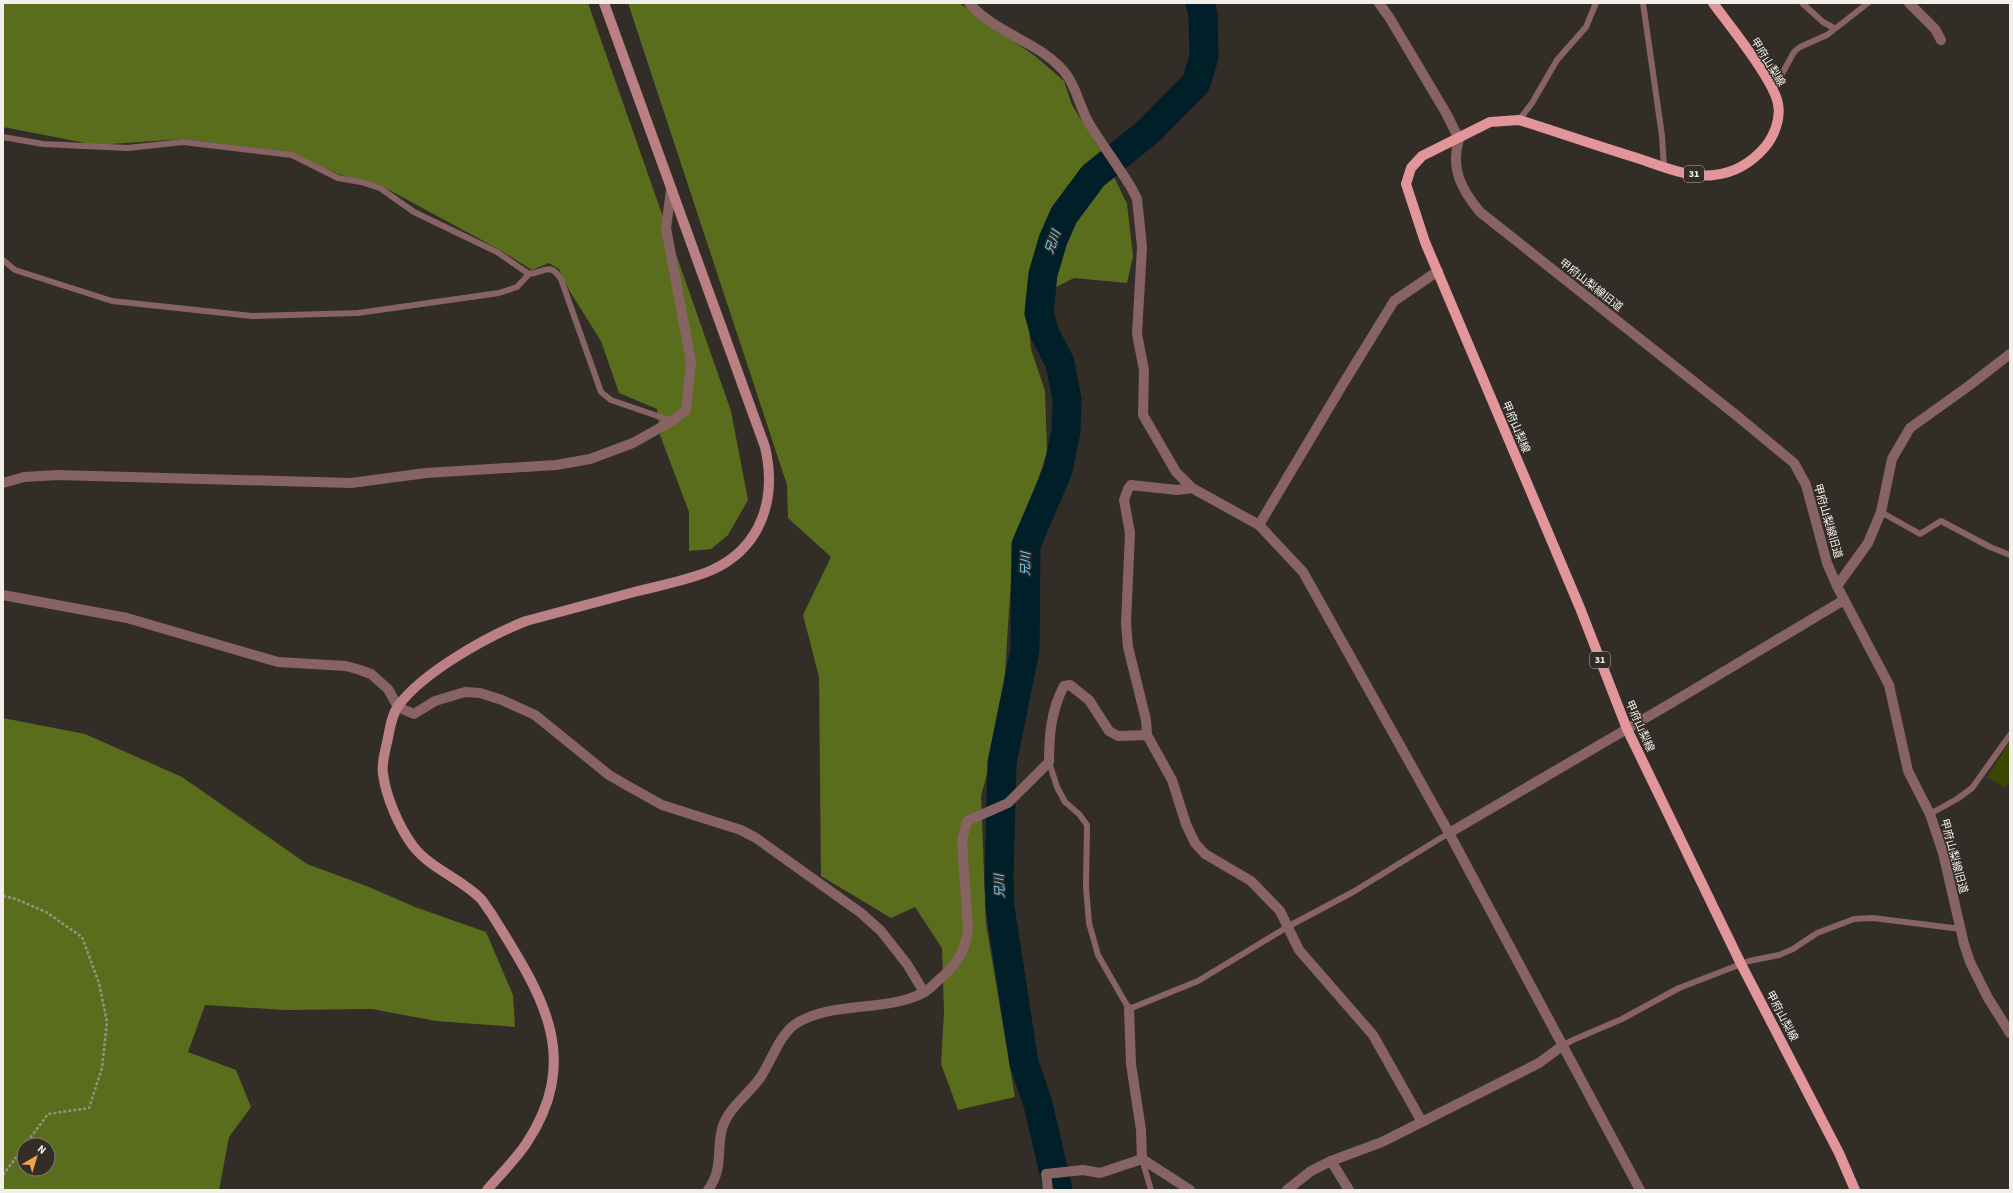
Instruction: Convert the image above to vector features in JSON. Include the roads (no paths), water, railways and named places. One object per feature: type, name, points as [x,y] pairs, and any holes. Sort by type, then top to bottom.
[{"type":"main road","name":"甲府山梨線","points":[[1713,3],[1760,68],[1773,90],[1778,105],[1778,120],[1774,134],[1758,156],[1744,166],[1722,174],[1701,176],[1664,167],[1519,120],[1490,122],[1459,139],[1422,156],[1411,168],[1406,184],[1413,207],[1438,271],[1580,608],[1627,729],[1741,964],[1839,1153],[1855,1190]]},
{"type":"street","points":[[487,1190],[526,1145],[546,1105],[552,1085],[554,1062],[552,1035],[544,1007],[491,912],[480,898],[468,888],[442,872],[413,846],[392,809],[382,772],[391,724],[398,707],[432,675],[477,644],[506,629],[526,621],[711,570],[731,559],[756,532],[763,516],[768,495],[769,464],[765,447],[604,3]]},
{"type":"street","points":[[969,3],[993,25],[1050,58],[1062,68],[1070,79],[1090,125],[1103,143],[1137,199],[1142,247],[1137,334],[1144,370],[1143,415],[1176,472],[1192,488],[1259,525],[1303,572],[1449,833],[1640,1190]]},
{"type":"street","points":[[1378,3],[1389,17],[1439,100],[1459,139]]},
{"type":"street","points":[[1909,3],[1935,28],[1942,40]]},
{"type":"street","name":"甲府山梨線旧道","points":[[1459,139],[1455,151],[1459,177],[1468,198],[1480,212],[1736,415],[1794,463],[1806,486],[1813,504],[1827,563],[1844,600],[1890,685],[1908,770],[1930,814],[1943,853],[1970,962],[1988,998],[2010,1034]]},
{"type":"street","points":[[3,483],[24,477],[57,475],[351,484],[426,473],[574,463],[605,454],[633,443],[672,421],[686,410],[691,362],[666,228],[671,190]]},
{"type":"street","points":[[1259,525],[1394,301],[1438,271]]},
{"type":"street","points":[[1837,586],[1868,543],[1880,512],[1892,459],[1910,428],[2010,354]]},
{"type":"street","points":[[1192,488],[1177,490],[1131,485],[1124,500],[1130,533],[1126,623],[1128,647],[1146,720],[1147,735],[1172,780],[1186,824],[1195,843],[1205,854],[1251,881],[1280,910],[1289,926],[1299,950],[1373,1035],[1422,1122]]},
{"type":"street","points":[[3,595],[127,618],[278,662],[346,666],[360,670],[371,674],[388,689],[398,707],[414,714],[435,701],[465,692],[494,698],[535,715],[609,775],[662,805],[741,830],[756,838],[861,914],[881,931],[907,964],[924,992]]},
{"type":"street","points":[[1449,833],[1844,600]]},
{"type":"street","points":[[708,1190],[713,1182],[719,1165],[722,1130],[726,1117],[760,1078],[788,1030],[797,1023],[817,1015],[909,998],[924,992],[954,967],[967,940],[968,928],[962,841],[967,821],[1008,803],[1049,762],[1049,733],[1060,693],[1064,686],[1070,685],[1089,700],[1108,731],[1118,736],[1147,735]]},
{"type":"street","points":[[1129,1009],[1131,1064],[1141,1130],[1142,1159]]},
{"type":"street","points":[[1287,1190],[1311,1171],[1330,1161],[1382,1142],[1539,1063],[1562,1046]]},
{"type":"street","points":[[1048,1190],[1046,1174],[1083,1170],[1100,1172],[1142,1159]]},
{"type":"street","points":[[1142,1159],[1190,1190]]},
{"type":"street","points":[[1330,1161],[1349,1190]]},
{"type":"lane","points":[[1519,120],[1532,102],[1557,60],[1586,26],[1596,3]]},
{"type":"lane","points":[[1643,3],[1662,136],[1664,167]]},
{"type":"lane","points":[[1802,3],[1823,22],[1834,28]]},
{"type":"lane","points":[[1773,90],[1794,52],[1800,46],[1827,35],[1834,28],[1868,3]]},
{"type":"lane","points":[[3,137],[44,144],[128,148],[183,142],[292,155],[338,178],[361,182],[380,188],[414,212],[497,252],[529,274]]},
{"type":"lane","points":[[3,260],[15,270],[112,301],[252,316],[358,312],[499,293],[517,287],[529,274],[550,269],[556,272],[561,279],[601,392],[611,400],[672,421]]},
{"type":"lane","points":[[1880,512],[1920,534],[1941,521],[1990,547],[2010,555]]},
{"type":"lane","points":[[1930,814],[1957,800],[1972,788],[2010,735]]},
{"type":"lane","points":[[1049,762],[1057,787],[1065,802],[1079,814],[1087,825],[1086,888],[1089,923],[1098,955],[1129,1009],[1198,981],[1289,926],[1353,892],[1449,833]]},
{"type":"lane","points":[[1562,1046],[1572,1040],[1622,1019],[1679,988],[1749,960],[1779,955],[1793,949],[1817,933],[1854,919],[1873,918],[1961,929]]},
{"type":"lane","points":[[1142,1159],[1151,1190]]},
{"type":"waterway","name":"兄川","points":[[1058,1190],[1038,1104],[1024,1063],[1000,907],[999,878],[1002,763],[1025,650],[1026,545],[1058,470],[1066,431],[1067,399],[1060,363],[1045,334],[1039,313],[1043,274],[1053,240],[1064,215],[1093,176],[1149,131],[1196,83],[1204,57],[1203,15],[1200,3]]}]
